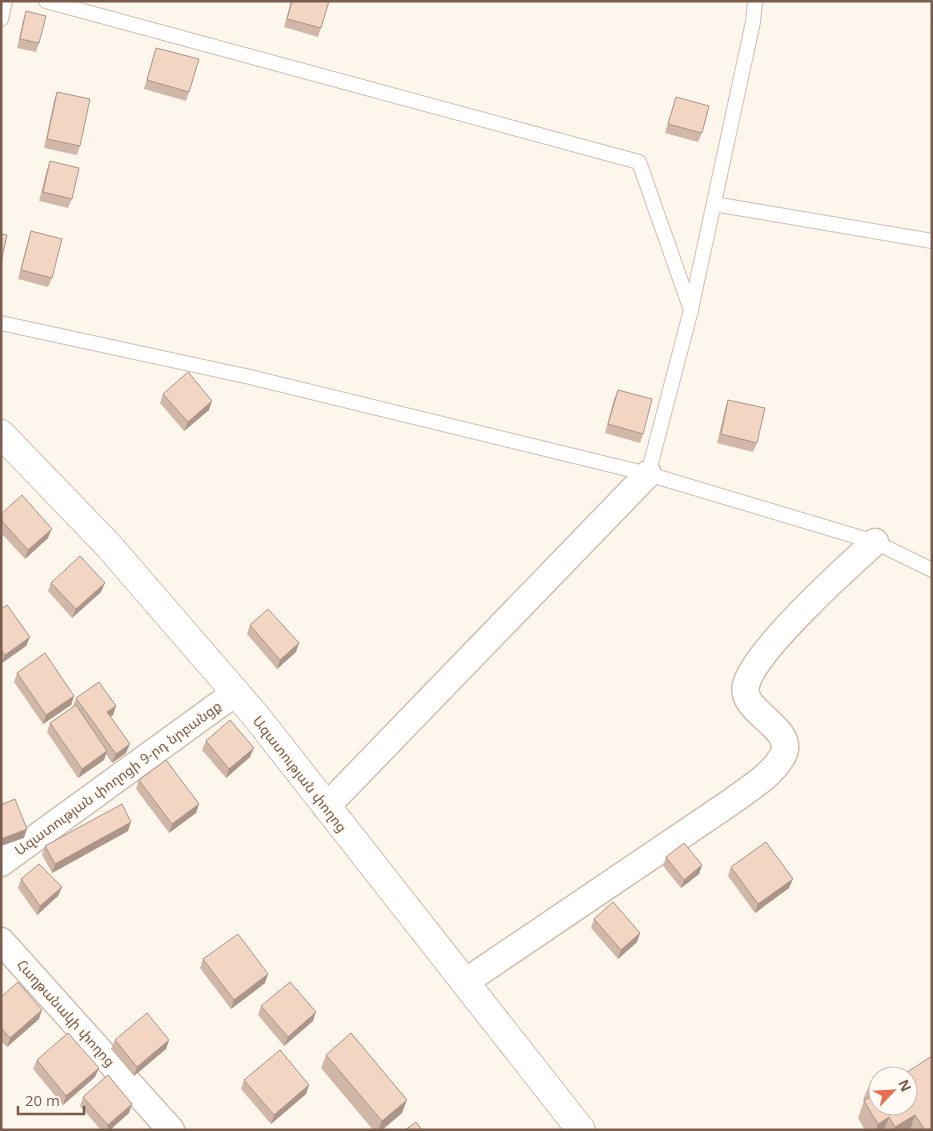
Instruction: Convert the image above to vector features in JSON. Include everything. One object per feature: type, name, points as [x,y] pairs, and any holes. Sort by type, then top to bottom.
[{"type":"street","name":"Ազատության փողոց","points":[[1,434],[108,545],[235,693],[581,1130]]},
{"type":"street","points":[[326,807],[648,474]]},
{"type":"street","points":[[464,982],[731,802],[772,770],[783,756],[786,746],[779,732],[749,701],[745,687],[750,673],[798,616],[875,542]]},
{"type":"street","name":"Ազատության փողոցի 9-րդ նրբանցք","points":[[1,863],[235,693]]},
{"type":"street","name":"Հաղթանակի փողոց","points":[[1,941],[171,1130]]},
{"type":"lane","points":[[1,19],[5,1]]},
{"type":"lane","points":[[46,1],[640,162],[691,310]]},
{"type":"lane","points":[[648,474],[691,310],[753,22],[755,1]]},
{"type":"lane","points":[[714,204],[932,240]]},
{"type":"lane","points":[[1,324],[250,377],[648,474],[875,542],[932,570]]},
{"type":"building","points":[[292,1],[329,1],[321,28],[287,19]]},
{"type":"building","points":[[26,11],[46,16],[39,43],[20,39]]},
{"type":"building","points":[[156,48],[199,59],[189,92],[147,80]]},
{"type":"building","points":[[57,92],[90,99],[80,146],[47,139]]},
{"type":"building","points":[[676,97],[709,106],[702,133],[668,124]]},
{"type":"building","points":[[50,161],[79,168],[72,199],[43,192]]},
{"type":"building","points":[[31,231],[62,239],[52,278],[21,270]]},
{"type":"building","points":[[1,234],[7,235],[1,262]]},
{"type":"building","points":[[188,372],[212,401],[188,422],[163,394]]},
{"type":"building","points":[[618,390],[652,399],[643,434],[608,424]]},
{"type":"building","points":[[728,400],[765,408],[757,443],[721,434]]},
{"type":"building","points":[[22,495],[52,529],[28,550],[1,520],[1,514]]},
{"type":"building","points":[[80,556],[105,583],[76,609],[51,583]]},
{"type":"building","points":[[7,605],[30,637],[5,655],[1,649],[1,609]]},
{"type":"building","points":[[268,609],[299,643],[280,660],[250,625]]},
{"type":"building","points":[[45,653],[74,696],[46,715],[17,673]]},
{"type":"building","points":[[99,682],[116,706],[107,712],[130,744],[116,754],[76,698]]},
{"type":"building","points":[[76,705],[107,751],[82,769],[50,723]]},
{"type":"building","points":[[230,720],[254,748],[229,769],[206,741]]},
{"type":"building","points":[[166,760],[199,804],[172,824],[139,780]]},
{"type":"building","points":[[15,799],[27,829],[1,839],[1,805]]},
{"type":"building","points":[[122,804],[131,822],[55,864],[45,846]]},
{"type":"building","points":[[766,842],[793,879],[758,904],[731,867]]},
{"type":"building","points":[[684,843],[702,865],[684,880],[666,857]]},
{"type":"building","points":[[39,864],[62,887],[40,906],[21,879]]},
{"type":"building","points":[[613,902],[640,933],[621,950],[594,919]]},
{"type":"building","points":[[238,934],[268,974],[234,1000],[203,959]]},
{"type":"building","points":[[18,982],[42,1010],[10,1038],[1,1028],[1,997]]},
{"type":"building","points":[[290,982],[316,1012],[288,1037],[261,1006]]},
{"type":"building","points":[[147,1013],[169,1040],[137,1067],[115,1040]]},
{"type":"building","points":[[68,1033],[99,1068],[66,1096],[37,1060]]},
{"type":"building","points":[[351,1033],[407,1100],[382,1121],[326,1055]]},
{"type":"building","points":[[280,1050],[309,1085],[274,1115],[244,1080]]},
{"type":"building","points":[[932,1056],[932,1130],[925,1130],[916,1116],[918,1116],[916,1066]]},
{"type":"building","points":[[108,1075],[132,1104],[108,1125],[83,1097]]},
{"type":"building","points":[[868,1098],[868,1108],[864,1101]]},
{"type":"building","points":[[873,1116],[913,1116],[895,1127],[889,1117],[878,1124]]},
{"type":"building","points":[[416,1122],[422,1130],[405,1130]]}]
